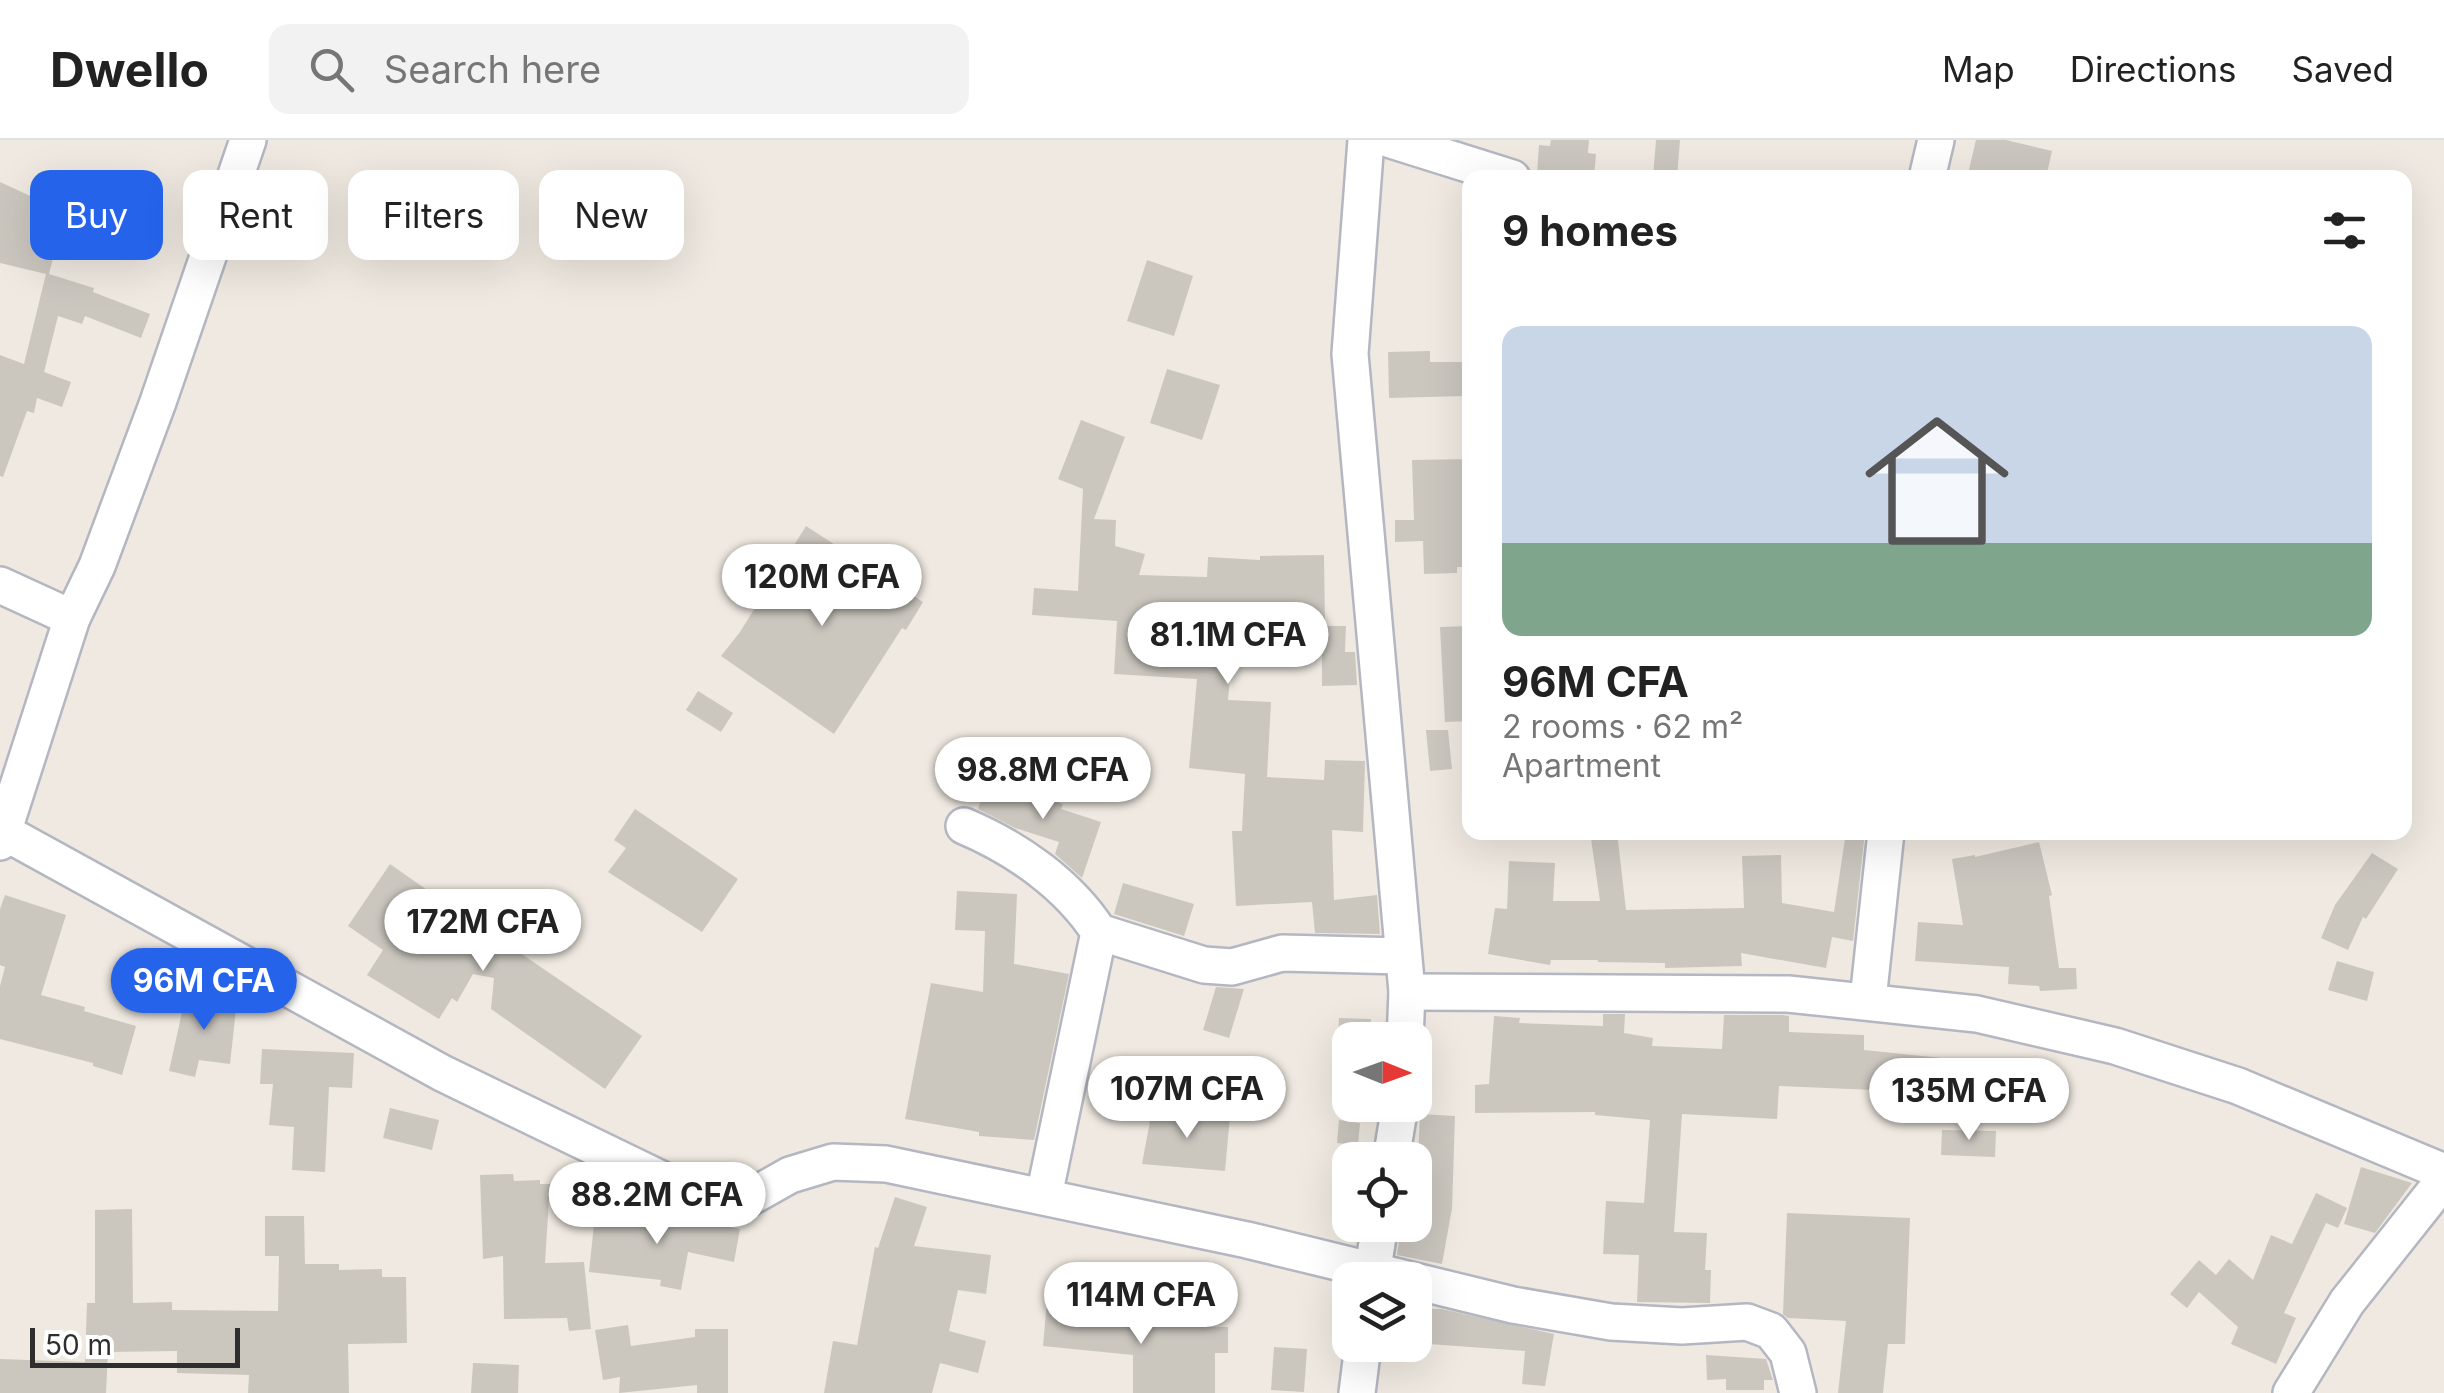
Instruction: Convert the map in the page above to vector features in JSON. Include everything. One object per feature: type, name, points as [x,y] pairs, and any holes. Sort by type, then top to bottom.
[{"type":"street","points":[[248,140],[158,402],[97,566],[72,618],[2,837],[442,1072],[698,1197],[749,1198],[790,1174],[833,1162],[886,1164],[1044,1196],[1332,1264]]},
{"type":"street","points":[[1366,140],[1350,354],[1407,992],[1405,1022]]},
{"type":"street","points":[[1392,140],[1487,170]]},
{"type":"street","points":[[1929,170],[1936,140]]},
{"type":"street","points":[[0,585],[72,618]]},
{"type":"street","points":[[964,826],[1016,851],[1068,893],[1099,932],[1204,965],[1232,967],[1282,953],[1403,956]]},
{"type":"street","points":[[1868,1000],[1885,840]]},
{"type":"street","points":[[1044,1196],[1099,932]]},
{"type":"street","points":[[1407,992],[1788,994],[1976,1014],[2115,1046],[2238,1086],[2444,1172]]},
{"type":"street","points":[[2290,1393],[2347,1302],[2444,1180]]},
{"type":"street","points":[[1432,1287],[1610,1322],[1682,1326],[1747,1322],[1772,1331],[1788,1353],[1798,1393]]},
{"type":"street","points":[[1357,1393],[1361,1362]]},
{"type":"building","points":[[1551,140],[1589,140],[1588,153],[1596,154],[1595,170],[1537,170],[1539,145],[1550,146]]},
{"type":"building","points":[[1656,140],[1680,140],[1678,170],[1654,170]]},
{"type":"building","points":[[1976,140],[2006,140],[2052,151],[2048,170],[1969,170]]},
{"type":"building","points":[[0,182],[30,196],[30,260],[53,260],[49,274],[94,288],[93,292],[150,314],[141,338],[85,316],[82,324],[58,316],[44,372],[71,382],[62,407],[37,398],[34,413],[27,411],[3,477],[0,355],[24,364],[46,274],[0,263]]},
{"type":"building","points":[[1147,260],[1193,276],[1174,336],[1127,321]]},
{"type":"building","points":[[1430,351],[1430,362],[1462,362],[1462,396],[1389,398],[1388,352]]},
{"type":"building","points":[[1167,369],[1220,385],[1202,440],[1150,423]]},
{"type":"building","points":[[1081,420],[1125,437],[1094,519],[1116,520],[1115,546],[1145,554],[1139,575],[1207,577],[1208,557],[1260,560],[1260,556],[1324,555],[1325,626],[1346,626],[1345,652],[1355,652],[1357,685],[1322,686],[1322,646],[1277,644],[1276,659],[1232,657],[1228,700],[1271,702],[1267,777],[1324,780],[1325,760],[1365,761],[1363,832],[1332,830],[1334,900],[1377,895],[1380,934],[1315,933],[1312,902],[1236,906],[1232,831],[1242,831],[1245,774],[1189,768],[1197,679],[1114,674],[1117,621],[1032,615],[1034,588],[1078,591],[1083,489],[1058,479]]},
{"type":"building","points":[[1462,459],[1462,567],[1457,567],[1457,573],[1424,574],[1423,541],[1395,542],[1395,520],[1414,520],[1412,460]]},
{"type":"building","points":[[806,526],[923,602],[834,734],[721,656]]},
{"type":"building","points":[[1462,626],[1462,721],[1445,722],[1440,627]]},
{"type":"building","points":[[698,691],[733,713],[721,732],[686,710]]},
{"type":"building","points":[[1426,730],[1448,730],[1452,769],[1430,771]]},
{"type":"building","points":[[988,779],[1063,804],[1061,809],[1101,822],[1082,878],[1055,854],[1059,842],[1015,828],[978,809]]},
{"type":"building","points":[[635,809],[738,879],[702,932],[608,872],[626,848],[614,840]]},
{"type":"building","points":[[1591,840],[1618,840],[1626,910],[1744,908],[1742,856],[1781,855],[1782,903],[1834,912],[1845,840],[1864,840],[1853,941],[1832,937],[1826,968],[1741,953],[1742,966],[1665,968],[1665,963],[1598,960],[1551,960],[1550,965],[1488,954],[1495,908],[1507,909],[1509,861],[1555,863],[1553,901],[1600,901]]},
{"type":"building","points":[[2039,842],[2052,895],[2049,896],[2059,968],[2076,968],[2077,989],[2040,991],[2039,986],[2008,984],[2009,967],[1915,961],[1918,922],[1963,925],[1952,859]]},
{"type":"building","points":[[2372,853],[2398,869],[2366,919],[2363,917],[2348,950],[2321,938],[2335,905]]},
{"type":"building","points":[[390,864],[450,906],[462,891],[484,908],[473,921],[642,1036],[605,1089],[491,1009],[494,978],[473,974],[457,1002],[452,998],[439,1019],[367,975],[383,950],[348,926]]},
{"type":"building","points":[[1123,883],[1194,904],[1184,936],[1114,914]]},
{"type":"building","points":[[957,891],[1017,894],[1014,964],[1069,974],[1034,1140],[979,1136],[979,1132],[905,1119],[931,983],[983,992],[985,931],[955,930]]},
{"type":"building","points":[[5,895],[66,915],[41,995],[136,1026],[122,1075],[93,1063],[0,1039],[0,986],[5,967],[0,965],[0,909]]},
{"type":"building","points":[[2337,961],[2374,972],[2367,1001],[2328,990]]},
{"type":"building","points":[[1216,987],[1244,989],[1229,1038],[1203,1030]]},
{"type":"building","points":[[186,994],[237,1000],[230,1064],[199,1060],[195,1077],[169,1071]]},
{"type":"building","points":[[1603,1014],[1625,1014],[1624,1033],[1653,1038],[1652,1046],[1722,1049],[1724,1015],[1783,1015],[1789,1016],[1789,1032],[1864,1035],[1864,1050],[1952,1059],[1944,1118],[1896,1113],[1898,1091],[1779,1086],[1777,1119],[1682,1114],[1674,1232],[1707,1233],[1705,1270],[1711,1270],[1710,1303],[1637,1302],[1639,1255],[1603,1254],[1606,1201],[1644,1203],[1650,1120],[1595,1112],[1475,1113],[1475,1085],[1489,1084],[1494,1016],[1520,1018],[1519,1023],[1603,1026]]},
{"type":"building","points":[[1339,1018],[1371,1019],[1371,1022],[1339,1022]]},
{"type":"building","points":[[262,1049],[354,1053],[352,1088],[329,1087],[325,1172],[292,1170],[294,1127],[269,1125],[273,1084],[260,1084]]},
{"type":"building","points":[[390,1108],[439,1120],[432,1150],[383,1138]]},
{"type":"building","points":[[1152,1110],[1230,1116],[1225,1171],[1142,1164]]},
{"type":"building","points":[[1432,1115],[1455,1116],[1452,1208],[1442,1264],[1397,1255],[1399,1242],[1432,1242],[1432,1142],[1419,1142],[1420,1122],[1432,1122]]},
{"type":"building","points":[[1339,1122],[1360,1123],[1358,1142],[1337,1142]]},
{"type":"building","points":[[1942,1130],[1996,1131],[1995,1157],[1941,1155]]},
{"type":"building","points":[[2361,1167],[2412,1183],[2375,1233],[2344,1224]]},
{"type":"building","points":[[513,1174],[514,1181],[540,1180],[540,1184],[550,1184],[545,1263],[584,1262],[591,1329],[569,1331],[567,1318],[504,1319],[503,1256],[483,1259],[480,1175]]},
{"type":"building","points":[[2316,1193],[2347,1208],[2338,1228],[2326,1223],[2284,1313],[2296,1318],[2276,1364],[2231,1344],[2238,1327],[2199,1292],[2187,1308],[2170,1294],[2199,1260],[2216,1275],[2229,1259],[2253,1280],[2271,1235],[2292,1244]]},
{"type":"building","points":[[895,1197],[927,1207],[914,1246],[991,1255],[986,1294],[958,1290],[949,1331],[986,1341],[978,1373],[940,1363],[932,1393],[824,1393],[833,1341],[857,1345],[875,1247],[878,1248]]},
{"type":"building","points":[[132,1209],[133,1303],[172,1302],[172,1310],[278,1311],[279,1256],[265,1256],[265,1216],[304,1216],[305,1264],[339,1264],[339,1270],[382,1269],[382,1277],[406,1277],[407,1343],[348,1344],[349,1393],[248,1393],[249,1375],[177,1373],[177,1351],[108,1352],[106,1393],[0,1393],[0,1359],[85,1362],[87,1303],[95,1303],[95,1210]]},
{"type":"building","points":[[1787,1213],[1910,1218],[1905,1344],[1888,1344],[1883,1393],[1838,1393],[1846,1321],[1788,1318],[1783,1314]]},
{"type":"building","points":[[595,1215],[672,1223],[673,1215],[740,1229],[734,1262],[688,1252],[681,1290],[660,1286],[661,1280],[589,1272]]},
{"type":"building","points":[[1047,1301],[1118,1307],[1116,1327],[1228,1327],[1228,1353],[1215,1353],[1215,1393],[1133,1393],[1133,1355],[1043,1346]]},
{"type":"building","points":[[1432,1309],[1554,1334],[1545,1386],[1522,1384],[1525,1351],[1432,1344]]},
{"type":"building","points":[[628,1325],[631,1346],[695,1337],[695,1329],[728,1329],[728,1393],[697,1393],[697,1385],[619,1393],[620,1377],[603,1380],[595,1330]]},
{"type":"building","points":[[1274,1347],[1307,1349],[1304,1392],[1271,1390]]},
{"type":"building","points":[[1706,1355],[1766,1359],[1773,1380],[1764,1380],[1764,1390],[1726,1390],[1726,1379],[1707,1380]]},
{"type":"building","points":[[473,1363],[519,1365],[518,1393],[471,1393]]}]
